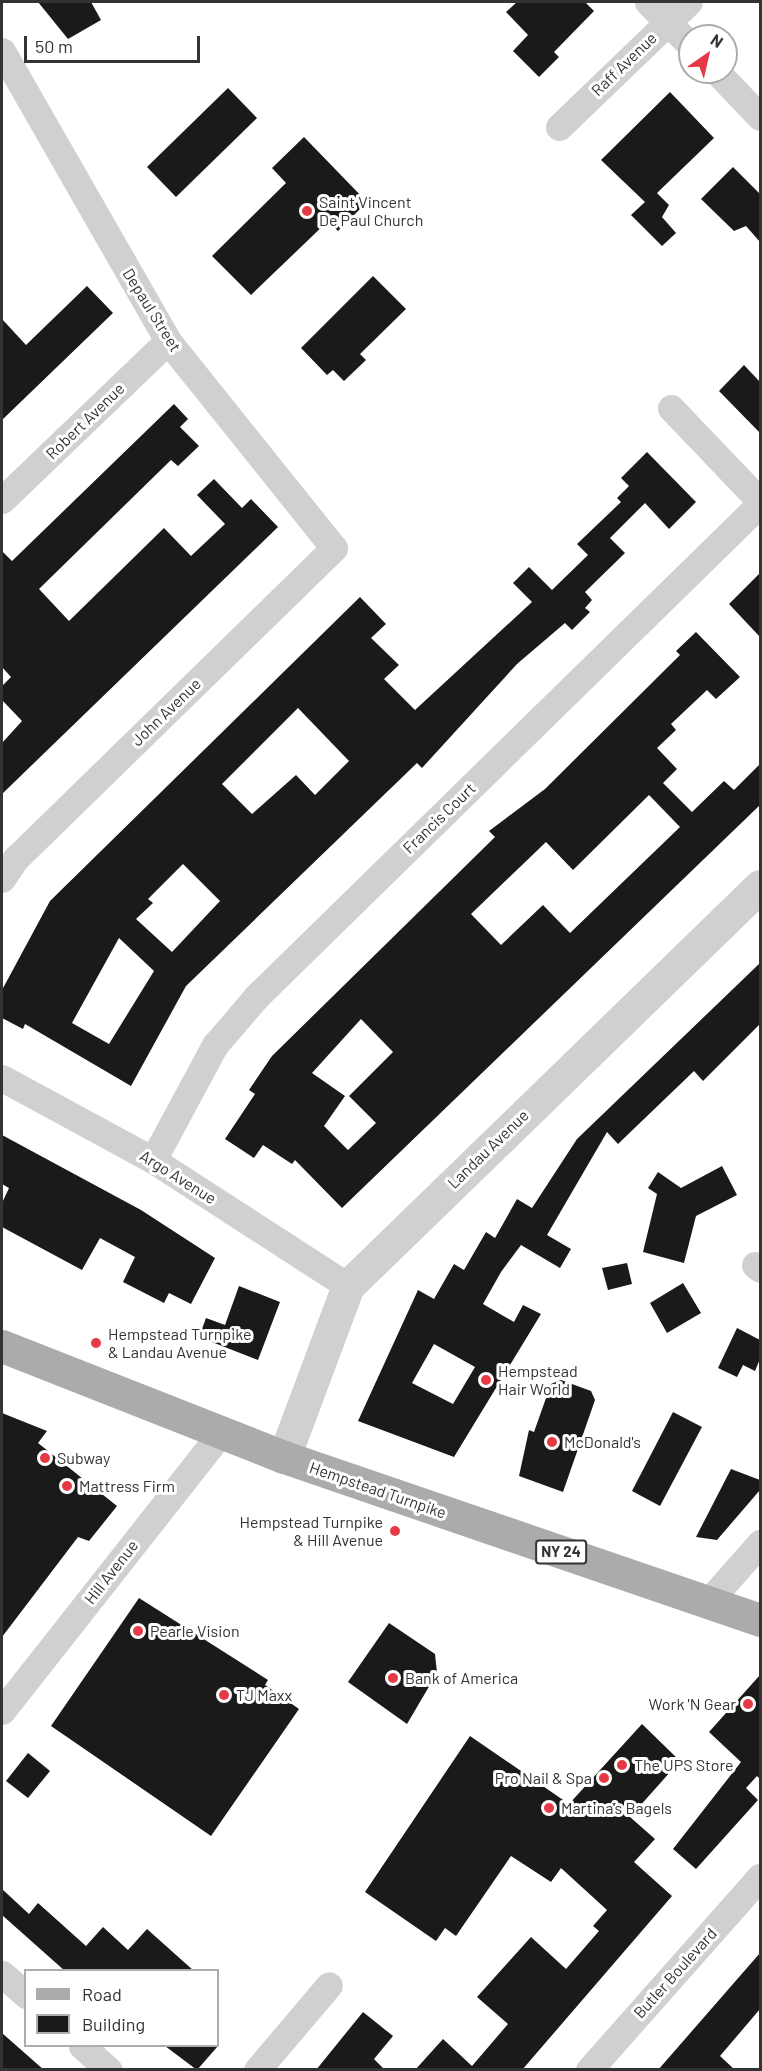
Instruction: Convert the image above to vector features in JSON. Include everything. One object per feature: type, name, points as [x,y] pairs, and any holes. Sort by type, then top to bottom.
[{"type":"main road","name":"Hempstead Turnpike","points":[[2,1346],[284,1457],[760,1620]]},
{"type":"street","points":[[648,2],[678,32]]},
{"type":"street","name":"Raff Avenue","points":[[560,127],[689,2]]},
{"type":"street","name":"Depaul Street","points":[[2,51],[168,341],[334,548]]},
{"type":"street","points":[[728,84],[760,117]]},
{"type":"street","name":"Robert Avenue","points":[[2,501],[168,341]]},
{"type":"street","points":[[671,408],[760,502]]},
{"type":"street","name":"Francis Court","points":[[153,1160],[214,1045],[257,996],[760,502]]},
{"type":"street","name":"John Avenue","points":[[2,879],[16,858],[334,548]]},
{"type":"street","name":"Landau Avenue","points":[[284,1457],[348,1286],[760,886]]},
{"type":"street","name":"Argo Avenue","points":[[2,1078],[153,1160],[348,1286]]},
{"type":"street","name":"Hill Avenue","points":[[2,1711],[221,1433]]},
{"type":"street","points":[[708,1602],[760,1543]]},
{"type":"street","name":"Butler Boulevard","points":[[589,2070],[760,1877]]},
{"type":"street","points":[[2,1974],[24,1993]]},
{"type":"street","points":[[257,2070],[329,1985]]},
{"type":"street","points":[[83,2047],[110,2070]]},
{"type":"building","points":[[38,2],[91,2],[101,20],[68,39]]},
{"type":"building","points":[[517,2],[585,2],[594,11],[554,52],[559,57],[539,77],[513,51],[528,35],[506,12]]},
{"type":"building","points":[[228,88],[257,118],[176,197],[147,167]]},
{"type":"building","points":[[670,92],[714,138],[657,193],[669,205],[662,217],[676,233],[662,246],[631,215],[645,202],[601,160]]},
{"type":"building","name":"Saint Vincent De Paul Church","points":[[304,137],[367,202],[338,231],[328,221],[251,295],[212,256],[286,183],[272,168]]},
{"type":"building","points":[[733,167],[760,194],[760,242],[746,226],[734,231],[701,199]]},
{"type":"building","points":[[373,276],[406,309],[360,354],[366,360],[344,381],[333,370],[327,375],[301,348]]},
{"type":"building","points":[[87,286],[113,313],[2,420],[2,319],[26,345]]},
{"type":"building","points":[[744,365],[760,382],[760,433],[719,391]]},
{"type":"building","points":[[174,404],[188,419],[180,427],[199,446],[178,466],[171,460],[39,589],[69,621],[164,528],[191,556],[225,524],[197,495],[214,479],[242,508],[251,499],[278,527],[2,794],[2,743],[22,721],[2,700],[2,686],[11,677],[2,667],[2,551],[12,561]]},
{"type":"building","points":[[647,452],[696,502],[669,529],[645,503],[610,538],[625,553],[585,592],[592,600],[585,608],[590,612],[572,630],[565,623],[517,664],[422,768],[417,763],[186,986],[131,1086],[25,1024],[23,1029],[2,1018],[2,990],[50,901],[360,597],[386,624],[371,638],[399,665],[384,679],[415,710],[532,602],[513,583],[529,567],[552,590],[588,555],[577,544],[621,502],[617,498],[629,486],[621,478]],"holes":[[[298,708],[349,761],[315,795],[296,775],[252,814],[222,784]],[[183,864],[220,901],[172,952],[136,919],[153,903],[148,899]],[[119,938],[154,971],[109,1044],[72,1023]]]},
{"type":"building","points":[[760,573],[760,637],[729,604]]},
{"type":"building","points":[[696,632],[740,677],[716,699],[707,690],[671,724],[676,730],[657,748],[677,769],[663,783],[692,812],[724,781],[734,790],[760,764],[760,805],[342,1208],[295,1160],[292,1164],[263,1145],[254,1158],[225,1139],[255,1094],[249,1090],[272,1056],[495,837],[489,831],[545,789],[680,655],[676,651]],"holes":[[[649,795],[680,827],[570,933],[543,905],[501,945],[471,914],[546,842],[573,870]],[[361,1019],[393,1052],[349,1096],[376,1123],[348,1150],[324,1126],[345,1096],[312,1073]]]},
{"type":"building","points":[[760,963],[760,1024],[703,1081],[694,1071],[618,1144],[607,1132],[547,1235],[571,1249],[560,1268],[521,1245],[501,1272],[483,1304],[514,1322],[523,1305],[541,1314],[454,1457],[358,1421],[418,1290],[434,1299],[454,1264],[464,1270],[486,1232],[495,1238],[517,1199],[532,1208],[577,1139]],"holes":[[[434,1344],[475,1367],[453,1404],[412,1383]]]},
{"type":"building","points":[[2,1135],[141,1210],[215,1258],[191,1304],[169,1293],[164,1303],[123,1282],[135,1257],[100,1238],[82,1270],[2,1227],[2,1203],[9,1188],[2,1184]]},
{"type":"building","points":[[722,1166],[737,1195],[696,1216],[684,1263],[643,1252],[657,1194],[648,1188],[658,1172],[681,1188]]},
{"type":"building","points":[[627,1263],[632,1284],[608,1290],[602,1268]]},
{"type":"building","points":[[683,1283],[701,1313],[667,1333],[650,1303]]},
{"type":"building","points":[[239,1286],[280,1302],[258,1360],[199,1337],[206,1318],[225,1325]]},
{"type":"building","points":[[737,1328],[760,1340],[760,1359],[755,1371],[743,1365],[737,1377],[718,1368]]},
{"type":"building","name":"McDonald's","points":[[561,1380],[591,1391],[595,1400],[563,1492],[519,1476],[529,1430],[534,1432],[551,1384]]},
{"type":"building","points":[[673,1412],[702,1427],[660,1506],[632,1491]]},
{"type":"building","points":[[2,1413],[47,1431],[38,1443],[117,1506],[89,1541],[78,1537],[2,1637]]},
{"type":"building","points":[[731,1469],[760,1480],[760,1490],[717,1540],[696,1537]]},
{"type":"building","points":[[139,1598],[268,1680],[265,1685],[299,1709],[211,1836],[51,1726]]},
{"type":"building","name":"Bank of America","points":[[389,1623],[435,1654],[437,1673],[407,1724],[348,1682]]},
{"type":"building","points":[[760,1675],[760,1779],[757,1776],[746,1788],[758,1800],[696,1869],[673,1849],[741,1762],[709,1732]]},
{"type":"building","points":[[642,1724],[680,1761],[630,1817],[655,1839],[634,1862],[672,1896],[522,2070],[415,2070],[443,2039],[472,2066],[508,2024],[477,1997],[531,1937],[566,1969],[599,1931],[593,1926],[607,1910],[561,1868],[551,1882],[511,1856],[456,1936],[445,1928],[436,1941],[365,1892],[470,1736],[569,1804]]},
{"type":"building","points":[[28,1753],[50,1771],[28,1798],[6,1781]]},
{"type":"building","points":[[2,1889],[29,1914],[38,1903],[86,1946],[103,1927],[128,1950],[147,1929],[192,1969],[63,1969],[2,1915]]},
{"type":"building","points":[[760,1953],[760,2009],[720,2056],[735,2070],[658,2070]]},
{"type":"building","points":[[363,2012],[393,2036],[374,2059],[385,2070],[316,2070]]},
{"type":"building","points":[[2,2033],[44,2070],[2,2070]]},
{"type":"building","points":[[166,2047],[217,2047],[197,2070]]},
{"type":"place","name":"Saint Vincent De Paul Church","points":[[307,211]]},
{"type":"place","name":"Hempstead Turnpike & Landau Avenue","points":[[96,1343]]},
{"type":"place","name":"Hempstead Hair World","points":[[486,1380]]},
{"type":"place","name":"McDonald's","points":[[552,1442]]},
{"type":"place","name":"Subway","points":[[45,1458]]},
{"type":"place","name":"Mattress Firm","points":[[67,1486]]},
{"type":"place","name":"Hempstead Turnpike & Hill Avenue","points":[[395,1531]]},
{"type":"place","name":"Pearle Vision","points":[[138,1631]]},
{"type":"place","name":"Bank of America","points":[[393,1678]]},
{"type":"place","name":"TJ Maxx","points":[[224,1695]]},
{"type":"place","name":"Work 'N Gear","points":[[748,1704]]},
{"type":"place","name":"The UPS Store","points":[[622,1765]]},
{"type":"place","name":"Pro Nail & Spa","points":[[604,1778]]},
{"type":"place","name":"Martina’s Bagels","points":[[549,1808]]}]
